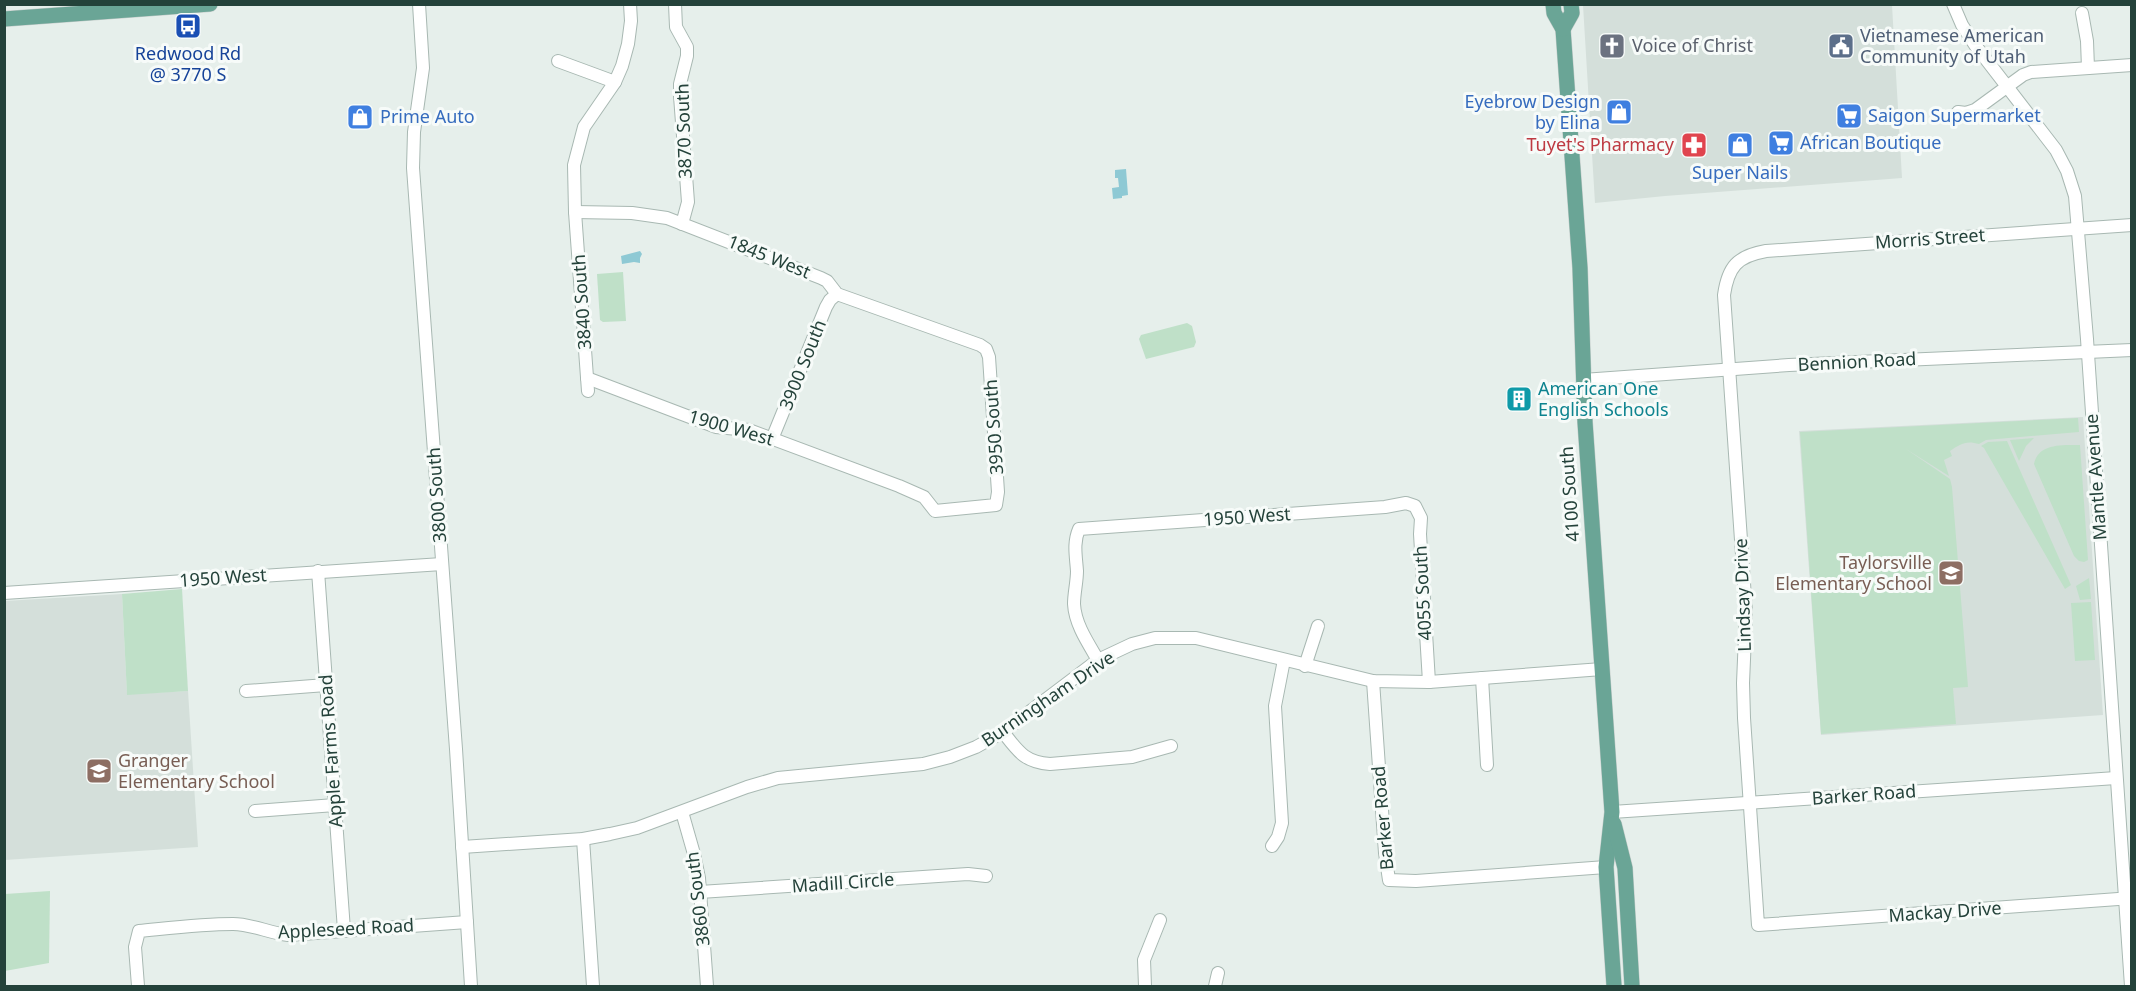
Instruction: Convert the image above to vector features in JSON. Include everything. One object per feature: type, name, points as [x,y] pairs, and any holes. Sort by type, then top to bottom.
[{"type":"main road","points":[[4,19],[40,10],[210,4]]},
{"type":"main road","name":"4100 South","points":[[1553,4],[1554,12],[1563,29],[1580,268],[1583,380],[1612,812],[1625,868],[1632,987]]},
{"type":"main road","name":"4100 South","points":[[1563,29],[1572,13],[1571,4]]},
{"type":"main road","name":"4100 South","points":[[1612,812],[1606,867],[1614,987]]},
{"type":"street","name":"3800 South","points":[[419,4],[423,68],[414,132],[413,168],[471,987]]},
{"type":"street","points":[[575,212],[574,165],[578,146],[584,127],[615,82],[628,44],[630,4]]},
{"type":"street","name":"3870 South","points":[[675,4],[676,27],[687,47],[680,84],[688,202],[682,224]]},
{"type":"street","name":"Mantle Avenue","points":[[1953,4],[1962,25],[2056,150],[2067,171],[2075,196],[2116,778],[2128,899],[2131,987]]},
{"type":"street","points":[[2082,13],[2088,68]]},
{"type":"street","points":[[558,61],[615,82]]},
{"type":"street","points":[[1958,112],[1966,113],[1975,110],[2023,75],[2031,72],[2132,65]]},
{"type":"street","name":"1845 West","points":[[575,212],[649,214],[682,224],[827,281],[837,294],[974,342],[986,350]]},
{"type":"street","name":"3840 South","points":[[575,212],[588,391]]},
{"type":"street","name":"Morris Street","points":[[1732,267],[1749,254],[1766,251],[2132,225]]},
{"type":"street","name":"Lindsay Drive","points":[[1732,267],[1726,281],[1724,295],[1746,612],[1743,683],[1758,925]]},
{"type":"street","name":"3900 South","points":[[772,439],[826,307],[837,294]]},
{"type":"street","name":"3950 South","points":[[935,511],[996,505],[998,480],[989,357],[986,350]]},
{"type":"street","name":"Bennion Road","points":[[1583,380],[1730,369],[2132,350]]},
{"type":"street","name":"1900 West","points":[[588,378],[716,427],[749,430],[924,497],[935,511]]},
{"type":"street","name":"1950 West","points":[[1098,660],[1084,636],[1074,604],[1077,572],[1074,540],[1079,529],[1385,507],[1406,503],[1415,506]]},
{"type":"street","name":"4055 South","points":[[1415,506],[1421,519],[1429,682]]},
{"type":"street","name":"1950 West","points":[[4,593],[442,564]]},
{"type":"street","name":"Apple Farms Road","points":[[318,571],[344,930]]},
{"type":"street","points":[[1305,666],[1318,626]]},
{"type":"street","name":"Burningham Drive","points":[[462,847],[583,838],[637,828],[747,787],[778,778],[923,764],[950,758],[1003,732],[1098,660],[1132,644],[1155,638],[1196,638],[1373,681],[1429,682],[1602,669]]},
{"type":"street","points":[[1272,846],[1278,837],[1282,823],[1275,706],[1284,660]]},
{"type":"street","points":[[1482,678],[1487,765]]},
{"type":"street","name":"Barker Road","points":[[1373,681],[1385,853],[1389,880],[1416,881],[1606,867]]},
{"type":"street","points":[[246,691],[326,685]]},
{"type":"street","points":[[1003,732],[1019,753],[1038,764],[1132,758],[1171,746]]},
{"type":"street","name":"Barker Road","points":[[1612,812],[2116,778]]},
{"type":"street","points":[[255,811],[335,805]]},
{"type":"street","name":"3860 South","points":[[682,813],[694,854],[700,892],[707,987]]},
{"type":"street","points":[[583,838],[593,987]]},
{"type":"street","name":"Madill Circle","points":[[700,892],[968,874],[986,876]]},
{"type":"street","name":"Mackay Drive","points":[[1758,925],[2128,899]]},
{"type":"street","points":[[1146,987],[1144,960],[1160,920]]},
{"type":"street","name":"Appleseed Road","points":[[138,987],[135,947],[139,931],[234,924],[288,935],[467,922]]},
{"type":"street","points":[[1215,987],[1218,973]]},
{"type":"shaded area","points":[[1583,5],[1892,5],[1902,178],[1595,203]]},
{"type":"shaded area","name":"Taylorsville Elementary School","points":[[2083,417],[2103,715],[1821,735],[1799,431]]},
{"type":"shaded area","name":"Granger Elementary School","points":[[122,594],[127,694],[188,691],[198,847],[5,860],[5,601]]},
{"type":"green space","points":[[623,272],[626,321],[603,322],[600,320],[597,274]]},
{"type":"green space","points":[[1187,323],[1192,326],[1196,342],[1194,347],[1146,359],[1139,339],[1141,335]]},
{"type":"green space","points":[[2078,418],[2079,432],[1986,440],[1979,444],[1970,442],[1960,445],[1950,451],[1952,456],[1944,460],[1949,476],[1906,449],[1950,479],[1968,687],[1953,688],[1956,724],[1821,734],[1800,432]]},
{"type":"green space","points":[[2034,438],[2026,446],[2019,461],[2010,440]]},
{"type":"green space","points":[[2007,441],[2071,585],[2065,589],[1981,446],[1988,442]]},
{"type":"green space","points":[[2059,445],[2080,445],[2088,560],[2084,562],[2074,556],[2034,464],[2040,452],[2046,449]]},
{"type":"green space","points":[[2089,578],[2091,599],[2080,600],[2076,586]]},
{"type":"green space","points":[[182,589],[188,691],[127,695],[122,594]]},
{"type":"green space","points":[[2091,602],[2095,660],[2075,661],[2071,603]]},
{"type":"green space","points":[[50,891],[49,963],[5,971],[5,894]]},
{"type":"water","points":[[1126,169],[1128,195],[1113,199],[1112,188],[1119,187],[1118,178],[1115,178],[1115,170]]},
{"type":"water","points":[[640,251],[642,254],[640,263],[622,264],[621,256]]},
{"type":"place","name":"Redwood Rd @ 3770 S","points":[[188,26]]},
{"type":"place","name":"Voice of Christ","points":[[1612,46]]},
{"type":"place","name":"Vietnamese American Community of Utah","points":[[1841,46]]},
{"type":"place","name":"Eyebrow Design by Elina","points":[[1619,112]]},
{"type":"place","name":"Saigon Supermarket","points":[[1849,116]]},
{"type":"place","name":"Prime Auto","points":[[360,117]]},
{"type":"place","name":"African Boutique","points":[[1781,143]]},
{"type":"place","name":"Tuyet's Pharmacy","points":[[1694,145]]},
{"type":"place","name":"Super Nails","points":[[1740,145]]},
{"type":"place","name":"American One English Schools","points":[[1519,399]]},
{"type":"place","name":"Taylorsville Elementary School","points":[[1951,573]]},
{"type":"place","name":"Granger Elementary School","points":[[99,771]]}]
